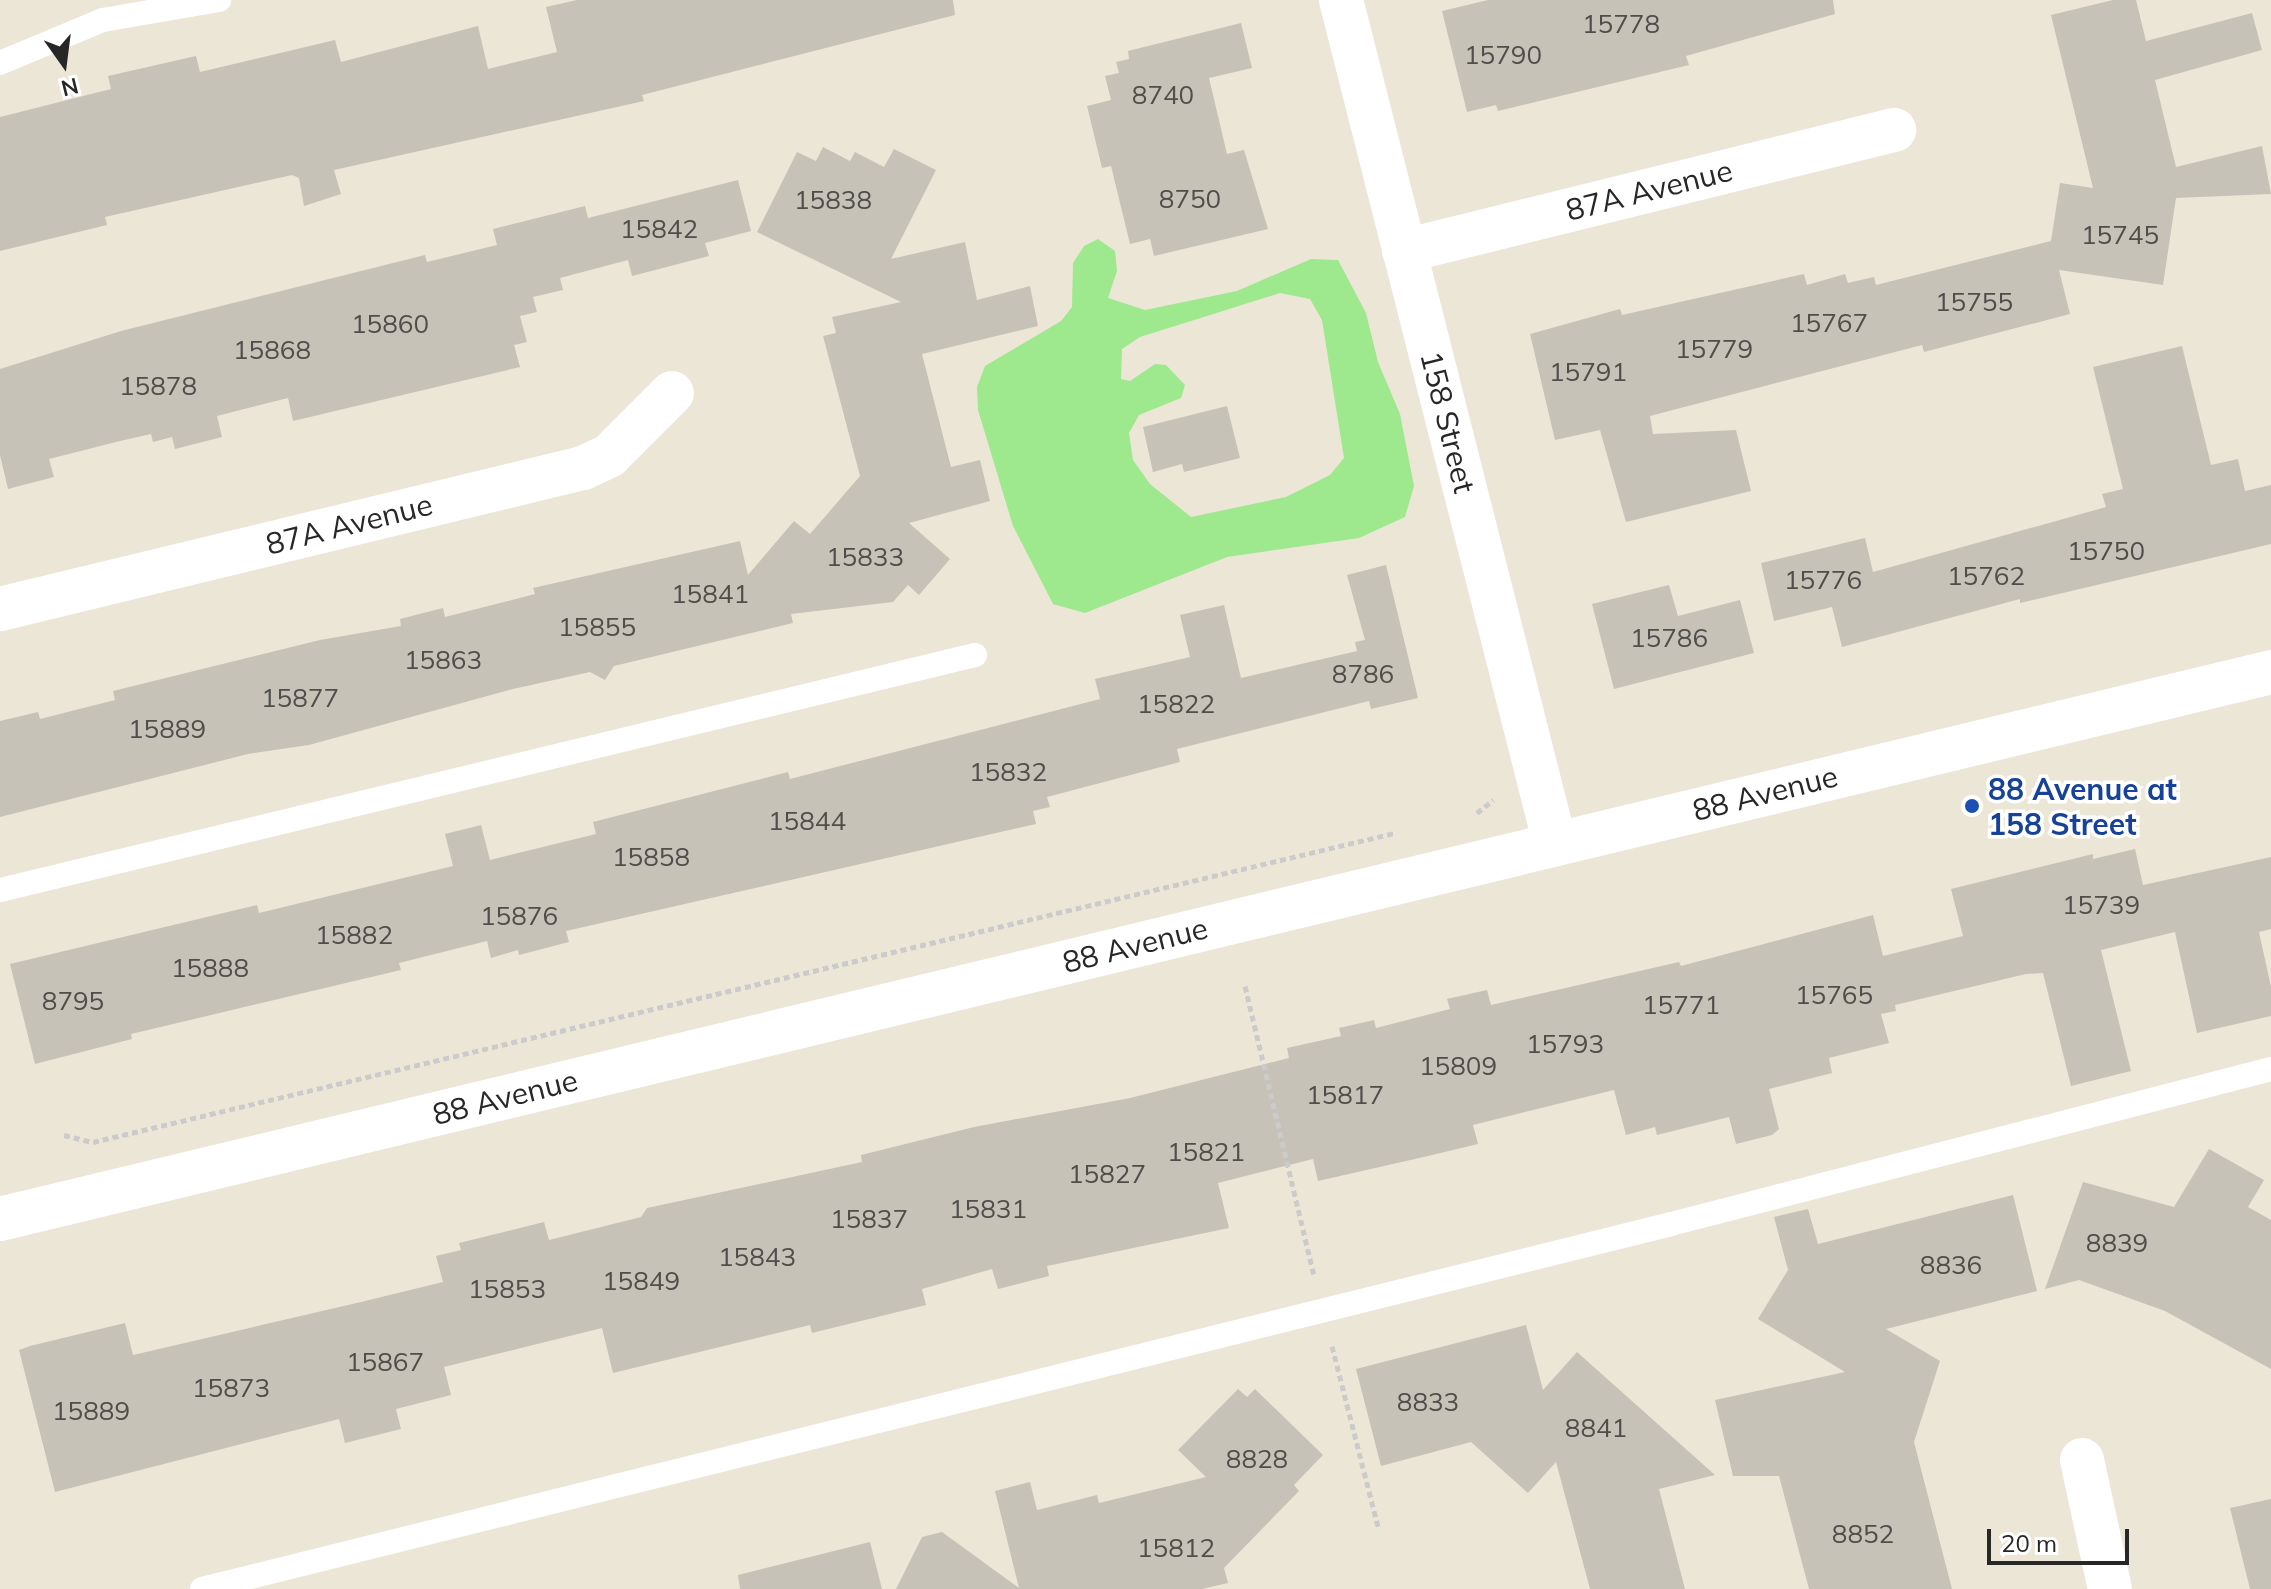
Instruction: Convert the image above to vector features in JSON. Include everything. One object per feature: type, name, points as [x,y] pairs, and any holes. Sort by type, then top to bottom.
[{"type":"main road","name":"158 Street","points":[[1341,0],[1555,844]]},
{"type":"main road","name":"87A Avenue","points":[[1404,251],[1894,130]]},
{"type":"main road","name":"87A Avenue","points":[[0,609],[583,468],[609,456],[672,393]]},
{"type":"main road","name":"88 Avenue","points":[[0,1219],[2271,672]]},
{"type":"main road","points":[[2082,1460],[2110,1589]]},
{"type":"lane","points":[[0,63],[103,20],[219,0]]},
{"type":"lane","points":[[0,890],[975,655]]},
{"type":"lane","points":[[202,1589],[1656,1228],[2271,1069]]},
{"type":"path","points":[[1467,819],[1493,800]]},
{"type":"path","points":[[64,1135],[93,1142],[1405,832]]},
{"type":"path","points":[[1245,986],[1318,1287]]},
{"type":"path","points":[[1331,1340],[1378,1527]]},
{"type":"green space","points":[[1098,239],[1115,251],[1117,271],[1108,298],[1145,310],[1237,291],[1311,259],[1338,260],[1366,313],[1378,362],[1400,414],[1414,486],[1405,517],[1359,538],[1227,557],[1085,613],[1053,604],[1013,526],[978,410],[977,387],[985,366],[1061,321],[1072,307],[1073,263],[1084,246]],"holes":[[[1280,293],[1310,299],[1322,320],[1344,458],[1330,475],[1286,497],[1191,517],[1150,484],[1133,460],[1129,433],[1139,415],[1181,398],[1185,385],[1166,365],[1155,364],[1130,381],[1121,379],[1122,349],[1140,337]]]},
{"type":"building","points":[[577,0],[953,0],[955,15],[642,95],[644,101],[334,170],[341,194],[304,206],[299,178],[292,175],[105,217],[107,225],[0,251],[0,117],[111,89],[108,76],[196,56],[200,72],[335,40],[341,62],[478,26],[488,69],[557,52],[546,7]]},
{"type":"building","points":[[1488,0],[1833,0],[1835,14],[1686,56],[1689,65],[1498,111],[1496,105],[1467,112],[1442,11]]},
{"type":"building","points":[[2113,0],[2136,0],[2146,41],[2252,13],[2262,50],[2155,80],[2176,167],[2262,146],[2271,194],[2176,198],[2163,285],[2059,270],[2070,314],[1924,352],[1922,345],[1650,416],[1653,434],[1736,430],[1751,491],[1626,522],[1600,430],[1555,440],[1530,334],[1620,309],[1622,315],[1804,274],[1807,285],[1845,274],[1848,283],[1874,277],[1876,285],[2051,241],[2060,183],[2093,188],[2051,15]]},
{"type":"building","points":[[1241,23],[1252,68],[1209,78],[1227,154],[1244,150],[1268,229],[1154,256],[1150,239],[1130,244],[1111,166],[1102,168],[1087,106],[1111,100],[1105,76],[1119,73],[1116,62],[1129,59],[1128,51]]},
{"type":"building","points":[[823,147],[850,161],[855,152],[884,167],[894,149],[936,170],[891,259],[965,242],[977,300],[1030,286],[1038,326],[922,354],[951,467],[980,460],[990,501],[909,523],[950,559],[919,595],[908,585],[893,602],[791,614],[793,623],[614,666],[605,680],[590,672],[513,689],[309,745],[248,754],[0,817],[0,721],[38,712],[40,719],[115,700],[113,691],[320,640],[401,626],[400,619],[443,608],[445,617],[535,594],[533,588],[740,541],[748,575],[794,521],[810,534],[860,476],[823,336],[836,333],[832,317],[901,302],[757,232],[797,152],[816,161]]},
{"type":"building","points":[[738,180],[751,231],[705,243],[709,256],[632,276],[628,260],[560,278],[563,290],[533,297],[537,312],[520,316],[527,342],[514,345],[520,367],[293,421],[288,398],[217,416],[222,437],[175,449],[172,437],[153,442],[151,434],[120,441],[49,459],[54,477],[8,489],[0,455],[0,369],[121,331],[425,255],[427,262],[497,245],[493,229],[585,206],[588,218]]},
{"type":"building","points":[[2182,346],[2211,465],[2238,459],[2245,491],[2271,485],[2271,544],[2020,603],[2020,599],[1842,647],[1832,607],[1774,621],[1761,563],[1865,538],[1873,572],[2106,507],[2102,494],[2123,489],[2093,367]]},
{"type":"building","points":[[1227,406],[1240,458],[1184,472],[1182,464],[1153,472],[1143,427]]},
{"type":"building","points":[[1386,565],[1418,698],[1371,709],[1369,701],[1177,749],[1180,762],[1047,797],[1050,807],[1033,811],[1036,824],[566,931],[569,942],[519,955],[518,950],[491,958],[487,941],[399,963],[401,970],[131,1034],[132,1039],[35,1064],[10,964],[257,905],[259,913],[453,866],[445,834],[481,825],[490,860],[596,834],[593,822],[788,772],[790,779],[1100,699],[1095,679],[1190,657],[1180,615],[1224,605],[1241,678],[1357,651],[1355,642],[1365,640],[1347,575]]},
{"type":"building","points":[[1669,585],[1678,616],[1740,600],[1754,653],[1614,689],[1592,604]]},
{"type":"building","points":[[2135,849],[2143,885],[2271,857],[2271,929],[2259,932],[2271,987],[2271,1016],[2197,1033],[2175,932],[2101,950],[2131,1071],[2071,1086],[2043,973],[2026,974],[1895,1005],[1896,1011],[1881,1014],[1889,1043],[1829,1058],[1832,1073],[1769,1089],[1779,1129],[1772,1135],[1736,1144],[1729,1117],[1657,1135],[1655,1127],[1626,1135],[1614,1090],[1473,1125],[1478,1144],[1428,1156],[1318,1181],[1313,1159],[1218,1183],[1229,1228],[1047,1266],[1049,1276],[998,1289],[992,1269],[922,1289],[926,1305],[812,1333],[810,1325],[613,1373],[602,1328],[444,1367],[451,1395],[396,1409],[401,1429],[345,1443],[339,1419],[55,1492],[19,1350],[30,1346],[125,1323],[133,1355],[443,1282],[436,1256],[461,1250],[459,1243],[544,1222],[549,1240],[641,1217],[647,1208],[862,1162],[861,1155],[974,1127],[1130,1098],[1289,1058],[1287,1048],[1341,1036],[1339,1028],[1374,1020],[1376,1028],[1450,1009],[1447,999],[1487,990],[1491,1005],[1679,962],[1681,966],[1873,915],[1883,956],[1963,936],[1951,889],[2093,854],[2093,859]]},
{"type":"building","points":[[2209,1149],[2264,1180],[2248,1207],[2271,1220],[2271,1369],[2165,1311],[2079,1280],[2045,1289],[2083,1182],[2174,1207]]},
{"type":"building","points":[[2013,1195],[2037,1291],[1886,1329],[1940,1361],[1914,1442],[1952,1589],[1809,1589],[1779,1476],[1733,1476],[1715,1400],[1845,1372],[1758,1319],[1788,1270],[1774,1217],[1808,1209],[1818,1244]]},
{"type":"building","points":[[1526,1325],[1543,1390],[1577,1352],[1715,1475],[1659,1489],[1685,1589],[1590,1589],[1556,1462],[1528,1493],[1471,1442],[1381,1466],[1356,1369]]},
{"type":"building","points":[[1238,1389],[1247,1397],[1255,1389],[1323,1455],[1294,1485],[1299,1491],[1224,1568],[1228,1583],[1202,1589],[896,1589],[922,1537],[942,1532],[1019,1588],[995,1491],[1030,1482],[1037,1510],[1097,1495],[1099,1503],[1206,1477],[1178,1450]]},
{"type":"building","points":[[2271,1499],[2271,1589],[2250,1589],[2230,1508]]},
{"type":"building","points":[[870,1542],[882,1589],[740,1589],[738,1575]]},
{"type":"place","name":"88 Avenue at 158 Street","points":[[1972,806]]}]
